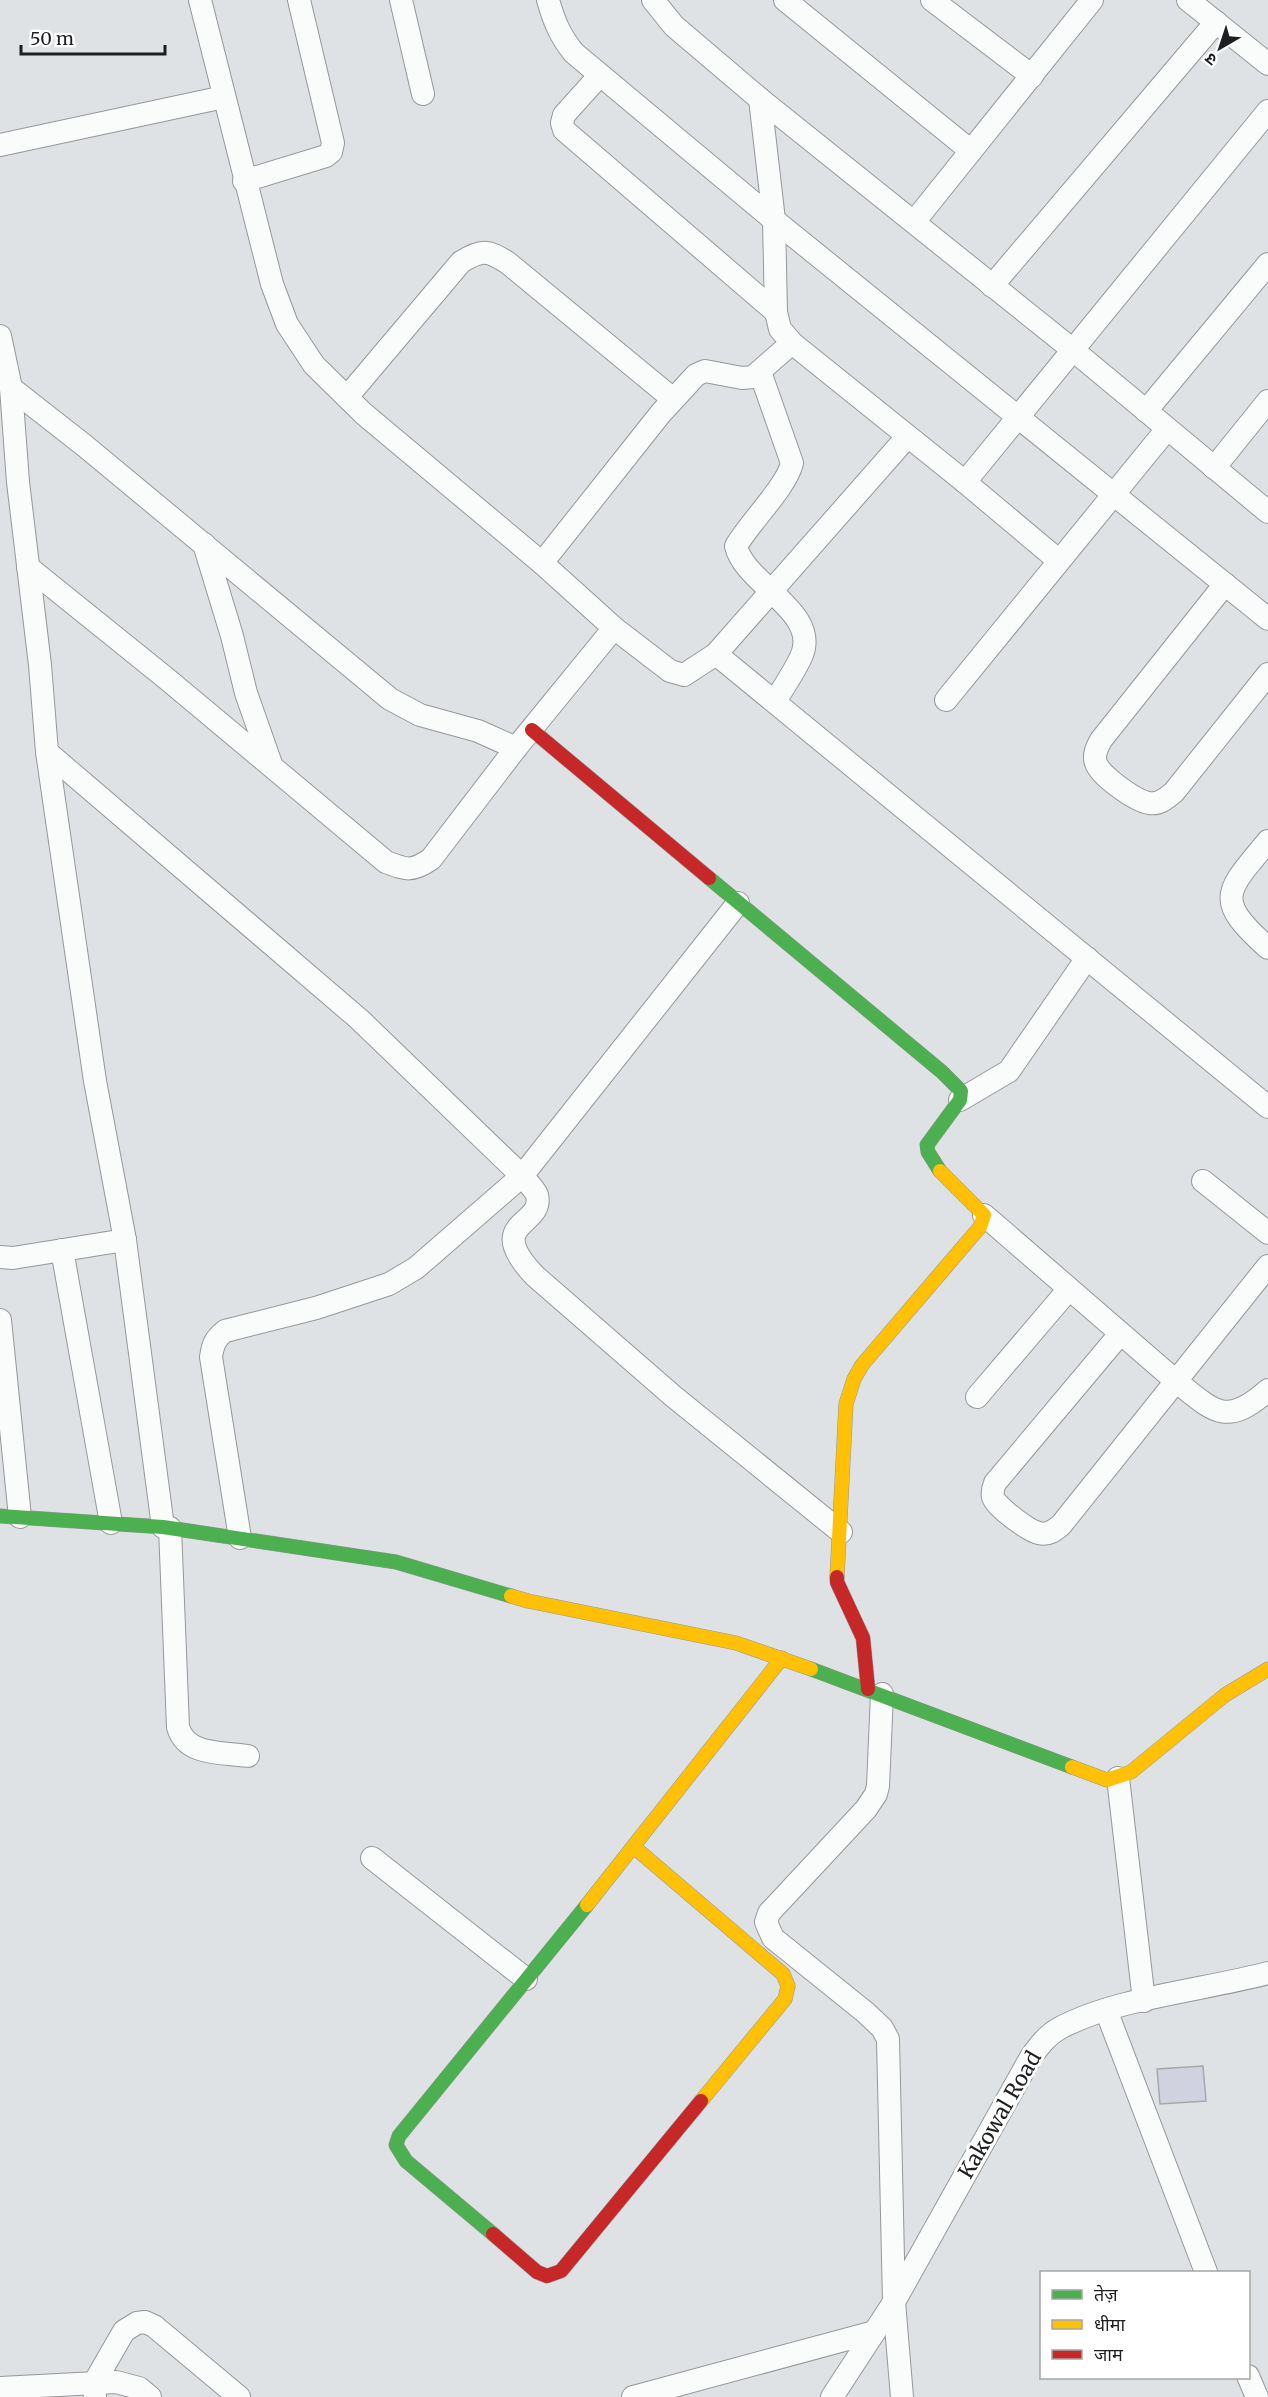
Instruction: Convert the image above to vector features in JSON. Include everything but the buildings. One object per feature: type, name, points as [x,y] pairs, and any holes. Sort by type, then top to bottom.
[{"type":"street","points":[[200,0],[244,181],[272,284],[287,324],[314,365],[422,464],[542,563],[614,628],[670,671],[684,675],[717,654],[907,437]]},
{"type":"street","points":[[244,181],[326,156],[331,152],[333,143],[299,0]]},
{"type":"street","points":[[401,0],[423,94]]},
{"type":"street","points":[[548,0],[554,22],[562,38],[574,53],[774,220],[1268,619]]},
{"type":"street","points":[[653,0],[674,26],[760,99],[1073,350],[1268,512]]},
{"type":"street","points":[[786,0],[971,151]]},
{"type":"street","points":[[932,0],[1032,76]]},
{"type":"street","points":[[1188,0],[1268,64]]},
{"type":"street","points":[[914,222],[1032,76],[1089,1]]},
{"type":"street","points":[[992,286],[1216,22]]},
{"type":"street","points":[[600,75],[564,115],[562,123],[564,130],[776,312]]},
{"type":"street","points":[[0,145],[224,97]]},
{"type":"street","points":[[760,99],[774,220],[776,312],[780,329],[792,343],[1058,560]]},
{"type":"street","points":[[965,482],[1268,111]]},
{"type":"street","points":[[347,397],[461,261],[475,253],[492,253],[508,263],[673,399]]},
{"type":"street","points":[[1146,411],[1268,264]]},
{"type":"street","points":[[0,336],[11,388],[18,482],[39,665],[46,752],[95,1081],[125,1240],[167,1527],[178,1726],[180,1735],[189,1746],[248,1755]]},
{"type":"street","points":[[542,563],[673,399],[696,375],[705,371],[742,378],[753,377],[792,343]]},
{"type":"street","points":[[760,372],[792,463],[787,477],[736,546],[738,555],[746,566],[798,619],[804,644],[802,656],[775,701]]},
{"type":"street","points":[[11,388],[204,544],[390,699],[420,715],[478,731],[516,748]]},
{"type":"street","points":[[1215,468],[1268,401]]},
{"type":"street","points":[[946,700],[1167,429]]},
{"type":"street","points":[[204,544],[232,636],[246,693],[271,766]]},
{"type":"street","points":[[28,567],[167,679],[386,862],[406,870],[420,867],[431,859],[516,748],[614,628]]},
{"type":"street","points":[[1225,584],[1101,740],[1095,753],[1096,764],[1103,774],[1137,799],[1151,804],[1163,801],[1174,792],[1268,674]]},
{"type":"street","points":[[717,654],[1268,1107]]},
{"type":"street","points":[[532,730],[948,1077],[961,1091],[960,1100]]},
{"type":"street","points":[[46,752],[359,1019],[425,1080],[522,1176],[534,1190],[537,1202],[536,1207],[514,1234],[513,1241],[520,1261],[535,1276],[673,1396],[841,1532]]},
{"type":"street","points":[[1266,847],[1241,873],[1232,889],[1232,907],[1244,927],[1268,948]]},
{"type":"street","points":[[240,1538],[211,1357],[213,1344],[217,1337],[225,1331],[316,1308],[389,1284],[416,1268],[522,1176],[738,903]]},
{"type":"street","points":[[1088,958],[1009,1071],[960,1100],[927,1145],[927,1155],[932,1164],[975,1203],[984,1215],[1209,1408],[1222,1413],[1242,1410],[1268,1390]]},
{"type":"street","points":[[1203,1181],[1268,1233]]},
{"type":"street","points":[[902,2397],[894,2302],[888,2038],[882,2028],[865,2012],[773,1938],[766,1922],[769,1913],[866,1809],[876,1794],[875,1691],[863,1638],[837,1582],[846,1404],[854,1379],[862,1365],[980,1227],[984,1215]]},
{"type":"street","points":[[0,1257],[13,1258],[125,1240]]},
{"type":"street","points":[[62,1250],[111,1523]]},
{"type":"street","points":[[1120,1334],[995,1483],[992,1494],[996,1503],[1005,1512],[1040,1533],[1052,1532],[1061,1525],[1268,1266]]},
{"type":"street","points":[[977,1396],[1070,1289]]},
{"type":"street","points":[[0,1320],[10,1517],[167,1527],[396,1562],[528,1601],[736,1643],[875,1691],[1107,1780],[1131,1772],[1225,1695],[1268,1669]]},
{"type":"street","points":[[634,1847],[783,1974],[789,1983],[788,1990],[785,1999],[561,2271],[547,2276],[537,2272],[406,2161],[396,2145],[399,2136],[634,1847],[782,1658]]},
{"type":"street","points":[[1118,1778],[1144,2001]]},
{"type":"street","points":[[372,1858],[526,1979]]},
{"type":"street","name":"Kakowal Road","points":[[832,2397],[894,2302],[1031,2057],[1046,2038],[1060,2028],[1106,2010],[1268,1973]]},
{"type":"street","points":[[1106,2010],[1206,2271]]},
{"type":"street","points":[[95,2390],[124,2331],[137,2323],[145,2322],[154,2326],[240,2397]]},
{"type":"street","points":[[633,2397],[874,2332]]},
{"type":"street","points":[[1249,2379],[1257,2397]]},
{"type":"street","points":[[13,2391],[95,2390],[129,2384],[149,2396]]},
{"type":"traffic: fast","points":[[709,878],[942,1072],[961,1091],[960,1100],[927,1145],[928,1152],[940,1171]]},
{"type":"traffic: fast","points":[[0,1516],[163,1527],[396,1562],[511,1596]]},
{"type":"traffic: fast","points":[[811,1669],[1072,1767]]},
{"type":"traffic: fast","points":[[493,2234],[406,2161],[396,2145],[399,2136],[587,1905]]},
{"type":"traffic: slow","points":[[837,1577],[846,1404],[854,1379],[862,1365],[980,1227],[984,1215],[940,1171]]},
{"type":"traffic: slow","points":[[511,1596],[736,1643],[811,1669]]},
{"type":"traffic: slow","points":[[587,1905],[782,1658]]},
{"type":"traffic: slow","points":[[1072,1767],[1107,1780],[1131,1772],[1225,1695],[1268,1669]]},
{"type":"traffic: slow","points":[[634,1847],[783,1974],[788,1986],[785,1999],[701,2101]]},
{"type":"traffic: jam","points":[[532,730],[709,878]]},
{"type":"traffic: jam","points":[[837,1577],[837,1582],[863,1638],[868,1689]]},
{"type":"traffic: jam","points":[[493,2234],[537,2272],[547,2276],[561,2271],[701,2101]]}]
